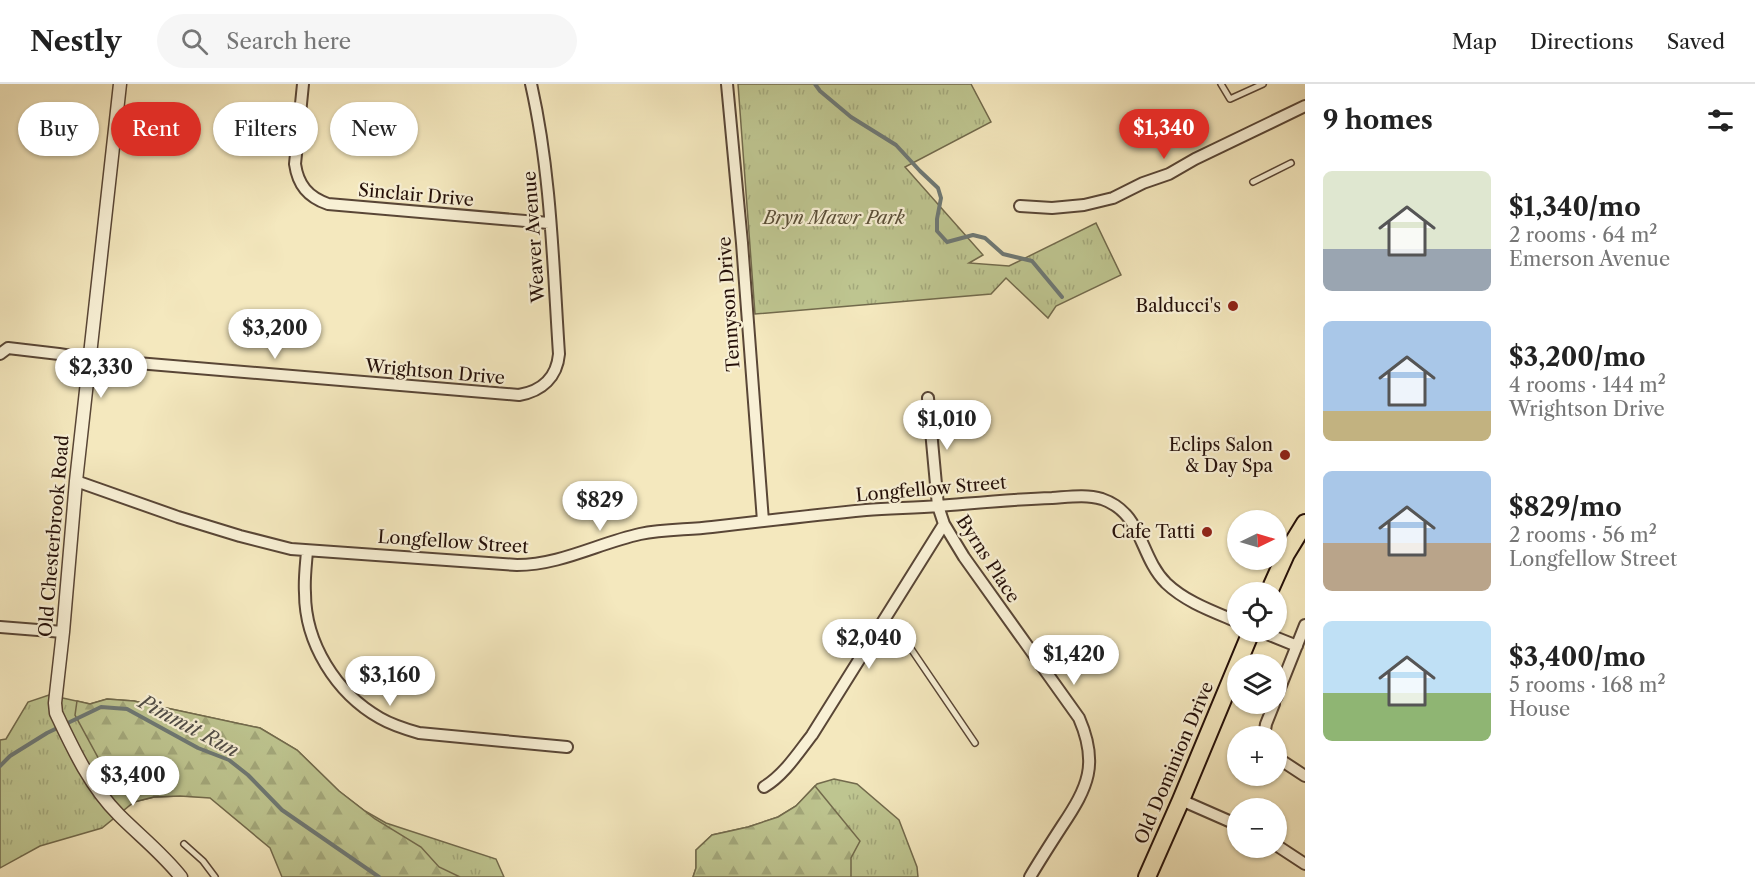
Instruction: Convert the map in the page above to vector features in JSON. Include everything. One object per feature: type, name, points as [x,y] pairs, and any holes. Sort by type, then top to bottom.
[{"type":"main road","points":[[1273,582],[1286,554],[1305,523]]},
{"type":"main road","name":"Old Dominion Drive","points":[[1147,877],[1247,642]]},
{"type":"street","name":"Old Chesterbrook Road","points":[[120,84],[76,481],[55,703],[56,713],[70,744],[83,768],[105,799],[170,862],[181,877]]},
{"type":"street","name":"Sinclair Drive","points":[[303,84],[295,164],[301,186],[318,200],[328,204],[549,223]]},
{"type":"street","name":"Weaver Avenue","points":[[531,84],[544,154],[559,354]]},
{"type":"street","name":"Tennyson Drive","points":[[727,84],[742,243],[763,521]]},
{"type":"street","points":[[1020,206],[1052,208],[1084,205],[1113,198],[1143,183],[1169,174],[1305,106]]},
{"type":"street","name":"Wrightson Drive","points":[[3,349],[90,359],[519,395],[531,393],[549,381],[555,371],[559,354]]},
{"type":"street","name":"Byrns Place","points":[[928,398],[938,506],[944,524],[964,557],[1080,718],[1086,733],[1090,766],[1087,783],[1080,798],[1029,877]]},
{"type":"street","name":"Longfellow Street","points":[[76,481],[178,518],[240,537],[291,549],[525,565],[545,563],[639,534],[865,510],[1086,496],[1101,499],[1118,508],[1133,522],[1155,570],[1167,583],[1191,602],[1227,617]]},
{"type":"street","points":[[764,787],[774,781],[787,767],[812,735],[944,524]]},
{"type":"street","points":[[307,551],[304,593],[312,634],[330,672],[360,705],[388,722],[419,733],[567,747]]},
{"type":"street","points":[[1287,671],[1305,625]]},
{"type":"street","points":[[0,627],[63,632]]},
{"type":"street","points":[[1287,642],[1297,646]]},
{"type":"street","points":[[1287,765],[1305,777]]},
{"type":"street","points":[[1181,800],[1227,820]]},
{"type":"street","points":[[1287,852],[1305,864]]},
{"type":"lane","points":[[1221,84],[1230,99],[1263,84]]},
{"type":"lane","points":[[1253,182],[1291,163]]},
{"type":"lane","points":[[885,618],[903,637],[975,743]]},
{"type":"lane","points":[[184,844],[203,861],[215,877]]},
{"type":"green space","name":"Bryn Mawr Park","points":[[738,84],[971,84],[991,122],[905,167],[983,255],[969,263],[1009,266],[1096,223],[1121,275],[1056,306],[1048,318],[1006,278],[991,294],[755,314]]},
{"type":"green space","points":[[49,695],[90,704],[107,699],[134,701],[260,728],[297,750],[339,791],[365,811],[386,823],[496,859],[504,877],[344,877],[210,797],[180,796],[154,797],[134,802],[102,828],[40,846],[0,868],[0,740],[6,739],[28,702]]},
{"type":"green space","points":[[107,699],[134,701],[260,728],[297,750],[339,791],[375,819],[421,847],[439,867],[460,877],[282,877],[270,848],[210,798],[154,797],[134,802],[108,776],[75,715],[77,701],[90,704]]},
{"type":"green space","points":[[834,779],[857,784],[899,820],[917,867],[918,877],[693,877],[696,868],[696,850],[712,835],[778,817],[796,806],[817,784]]},
{"type":"green space","points":[[815,786],[860,841],[851,858],[851,877],[693,877],[696,868],[696,850],[712,835],[778,817],[796,806]]},
{"type":"waterway","points":[[815,84],[851,117],[896,145],[938,188],[941,198],[937,231],[947,242],[973,235],[985,238],[1003,254],[1032,261],[1062,297]]},
{"type":"waterway","name":"Pimmit Run","points":[[0,766],[10,756],[47,733],[101,707],[127,709],[198,748],[229,760],[248,775],[282,810],[379,877]]},
{"type":"place","name":"Balducci's","points":[[1233,306]]},
{"type":"place","name":"Eclips Salon & Day Spa","points":[[1285,455]]},
{"type":"place","name":"Cafe Tatti","points":[[1207,532]]}]
